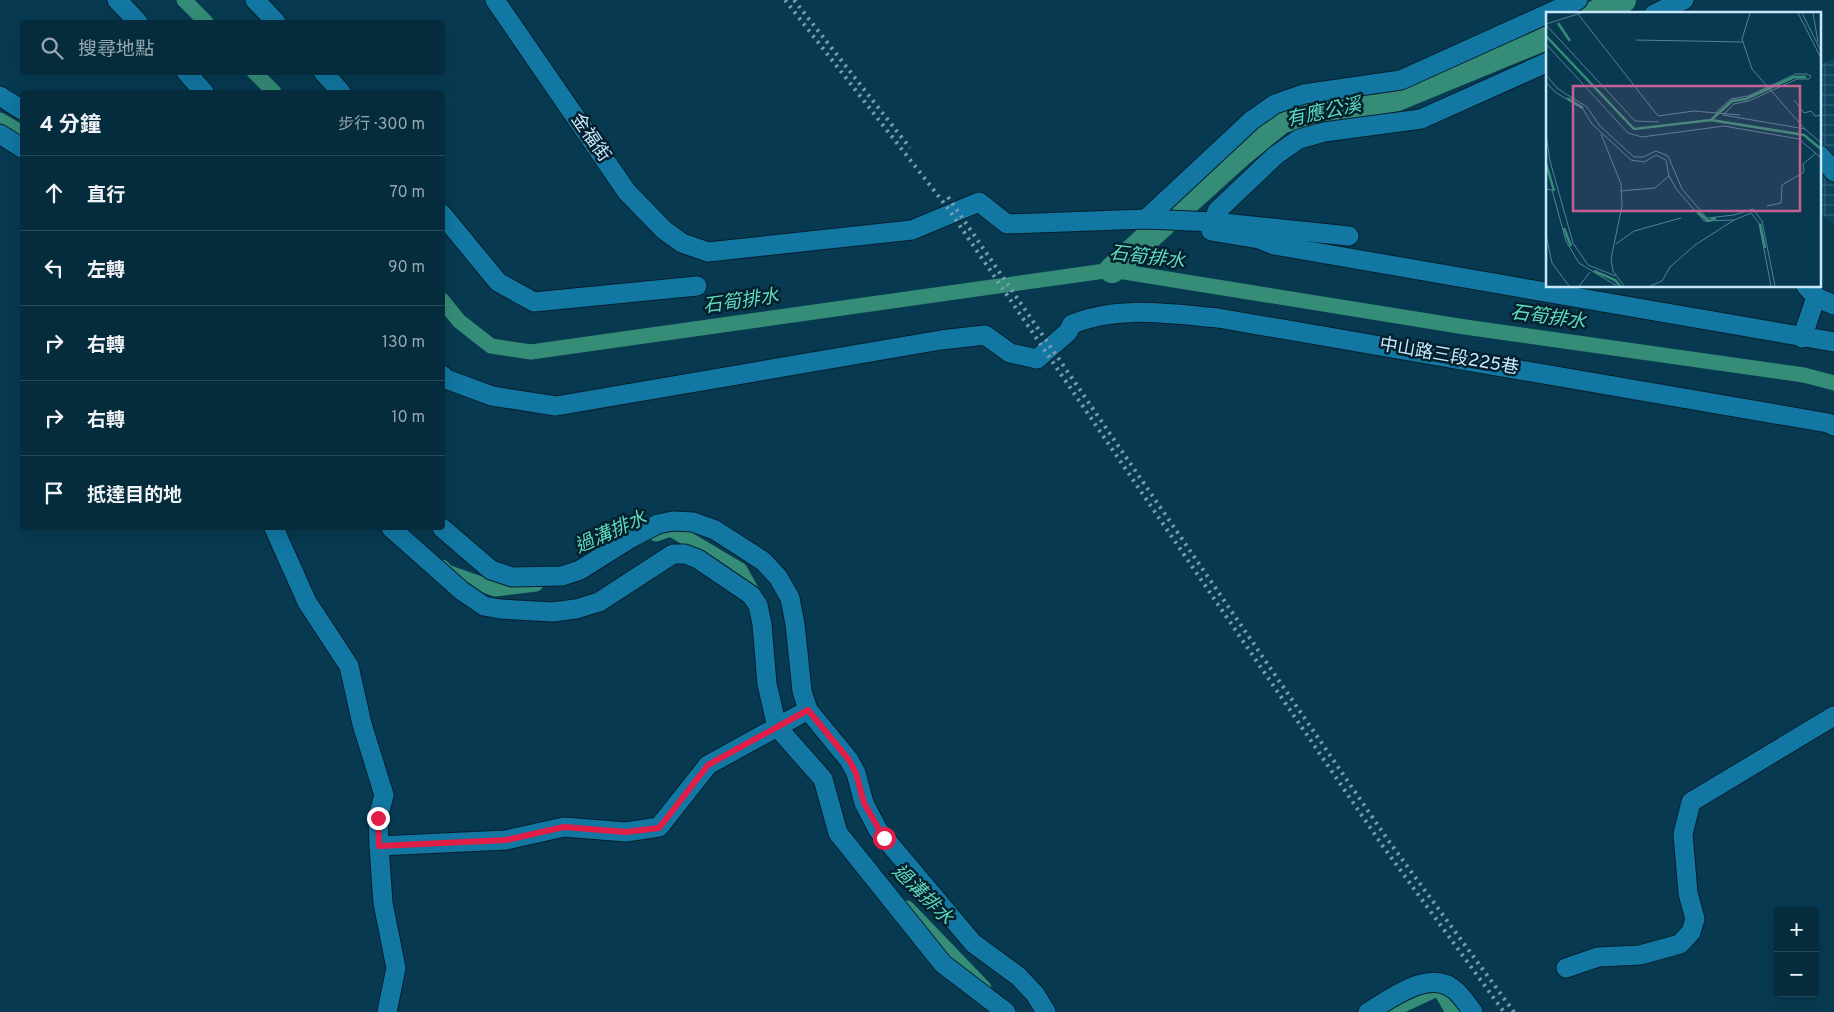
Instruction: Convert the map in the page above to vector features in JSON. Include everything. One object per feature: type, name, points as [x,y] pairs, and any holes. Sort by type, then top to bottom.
[{"type":"street","points":[[117,0],[136,20]]},
{"type":"street","points":[[255,0],[274,20]]},
{"type":"street","name":"金福街","points":[[495,0],[627,192],[664,230],[682,243],[708,252],[912,230],[979,202],[1007,224],[1146,219]]},
{"type":"street","points":[[1658,12],[1684,0]]},
{"type":"street","points":[[1554,12],[1568,6]]},
{"type":"street","points":[[1146,219],[1252,120],[1274,104],[1304,94],[1401,80],[1546,16]]},
{"type":"street","points":[[1546,63],[1422,119],[1324,132],[1299,139],[1283,149],[1217,211],[1212,231],[1259,239],[1274,246],[1834,342]]},
{"type":"street","points":[[189,75],[202,90]]},
{"type":"street","points":[[326,75],[339,90]]},
{"type":"street","points":[[0,96],[20,109]]},
{"type":"street","points":[[0,134],[20,147]]},
{"type":"street","points":[[1822,157],[1834,172]]},
{"type":"street","points":[[445,218],[498,282],[534,302],[697,286]]},
{"type":"street","points":[[1146,219],[1213,222],[1349,236]]},
{"type":"street","points":[[1802,338],[1811,292],[1834,305]]},
{"type":"street","name":"中山路三段225巷","points":[[445,378],[492,396],[556,406],[941,340],[985,335],[1010,353],[1038,359],[1068,332],[1072,324],[1102,315],[1150,312],[1218,318],[1828,423],[1834,426]]},
{"type":"street","points":[[444,530],[491,570],[512,577],[562,576],[580,570],[632,538],[658,524],[672,520],[693,522],[715,530],[763,561],[778,577],[790,598],[795,624],[802,691],[808,710],[849,760],[856,773],[864,803],[884,838],[973,943],[1018,976],[1035,994],[1046,1012]]},
{"type":"street","points":[[275,530],[307,602],[349,666],[362,724],[384,795],[378,818],[379,846],[383,903],[396,968],[387,1012]]},
{"type":"street","points":[[393,530],[462,591],[484,606],[500,609],[552,612],[576,609],[599,602],[673,554],[685,554],[698,559],[742,587],[758,605],[762,624],[767,684],[777,727],[823,779],[834,824],[844,841],[943,964],[1006,1012]]},
{"type":"street","points":[[379,846],[506,840],[564,827],[626,832],[659,828],[708,765],[808,710]]},
{"type":"street","points":[[1566,968],[1598,957],[1640,955],[1680,944],[1691,932],[1696,919],[1688,893],[1684,859],[1683,834],[1691,802],[1834,716]]},
{"type":"street","points":[[1368,1012],[1411,988],[1434,982],[1456,990],[1473,1012]]},
{"type":"shaded area","points":[[1834,58],[1834,224],[1822,215],[1822,64]]},
{"type":"waterway","name":"石筍排水","points":[[184,0],[204,20]]},
{"type":"waterway","name":"有應公溪","points":[[1598,12],[1623,0]]},
{"type":"waterway","name":"有應公溪","points":[[1112,270],[1238,156],[1282,120],[1395,99],[1546,37]]},
{"type":"waterway","name":"石筍排水","points":[[257,75],[272,90]]},
{"type":"waterway","name":"過溝排水","points":[[0,120],[20,132]]},
{"type":"waterway","name":"石筍排水","points":[[445,304],[459,321],[491,346],[531,352],[1112,270],[1465,327],[1804,375],[1834,383]]},
{"type":"waterway","name":"過溝排水","points":[[656,534],[671,529],[740,570],[755,597]]},
{"type":"waterway","name":"過溝排水","points":[[442,567],[447,572],[495,589],[536,584]]},
{"type":"waterway","name":"過溝排水","points":[[907,908],[984,988]]},
{"type":"waterway","name":"過溝排水","points":[[1388,1012],[1439,988],[1453,1012]]},
{"type":"railway","points":[[785,0],[947,207],[1382,845],[1504,1012]]},
{"type":"railway","points":[[794,0],[910,148]]},
{"type":"railway","points":[[948,197],[1388,840],[1514,1012]]},
{"type":"route","points":[[378,818],[379,846],[506,840],[564,827],[626,832],[659,828],[708,765],[808,710],[849,760],[856,773],[864,803],[884,838]]}]
